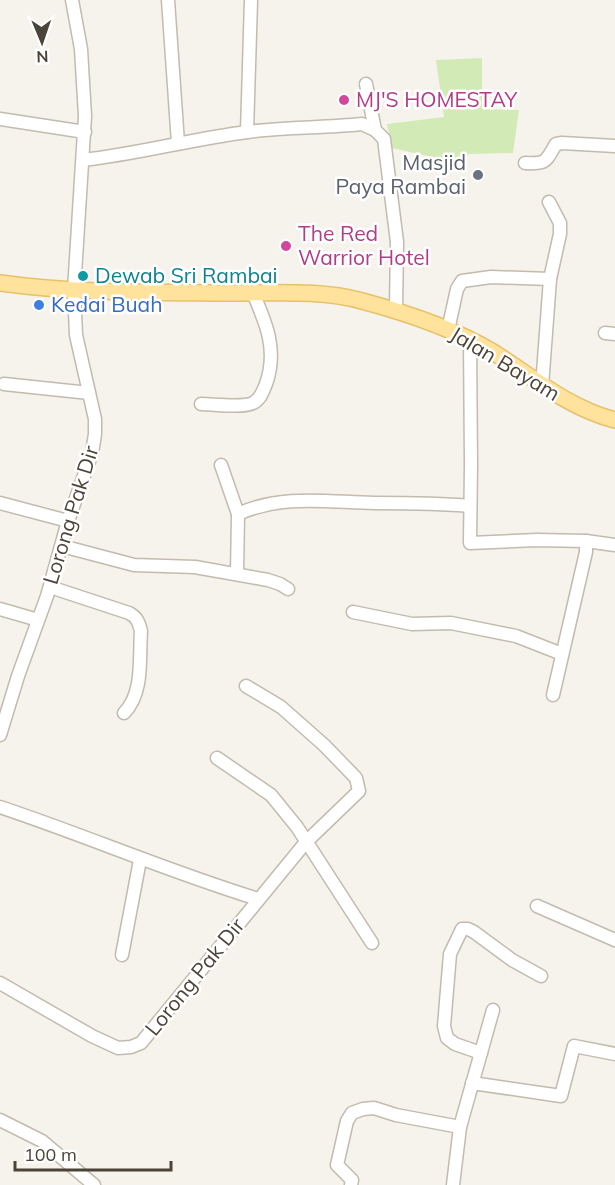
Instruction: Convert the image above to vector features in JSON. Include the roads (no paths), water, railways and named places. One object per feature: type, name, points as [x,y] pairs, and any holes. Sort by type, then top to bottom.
[{"type":"main road","name":"Jalan Bayam","points":[[0,283],[74,290],[321,295],[358,300],[396,310],[470,340],[577,407],[615,420]]},
{"type":"street","name":"Lorong Pak Dir","points":[[0,735],[3,718],[50,587],[68,521],[92,453],[95,419],[76,334],[74,290],[85,132],[85,93],[81,49],[72,0]]},
{"type":"street","points":[[168,0],[178,143]]},
{"type":"street","points":[[247,132],[252,0]]},
{"type":"street","points":[[366,84],[375,130]]},
{"type":"street","points":[[0,119],[85,132]]},
{"type":"street","points":[[83,160],[132,154],[178,143],[247,132],[362,124],[375,130],[384,139],[398,242],[396,310]]},
{"type":"street","points":[[525,163],[540,164],[546,160],[556,144],[615,146]]},
{"type":"street","points":[[542,386],[550,279],[560,234],[560,223],[549,202]]},
{"type":"street","points":[[448,330],[457,289],[462,281],[491,277],[550,279]]},
{"type":"street","points":[[201,404],[242,405],[253,403],[261,396],[271,363],[272,345],[267,326],[253,293]]},
{"type":"street","points":[[470,340],[470,543],[537,540],[586,541],[615,545]]},
{"type":"street","points":[[4,384],[89,393]]},
{"type":"street","points":[[220,465],[238,514],[237,574]]},
{"type":"street","points":[[238,514],[282,502],[312,499],[470,506]]},
{"type":"street","points":[[0,503],[68,521]]},
{"type":"street","points":[[553,695],[586,552],[586,541]]},
{"type":"street","points":[[62,546],[134,565],[195,567],[268,580],[288,589]]},
{"type":"street","points":[[50,587],[129,613],[139,623],[141,631],[138,685],[131,705],[124,713]]},
{"type":"street","points":[[0,609],[38,620]]},
{"type":"street","points":[[353,612],[412,624],[450,622],[516,636],[562,654]]},
{"type":"street","name":"Lorong Pak Dir","points":[[0,982],[92,1036],[118,1048],[141,1043],[306,842],[359,791],[359,784],[324,745],[286,711],[246,686]]},
{"type":"street","points":[[217,758],[271,795],[297,827],[372,943]]},
{"type":"street","name":"Lorong Pak Dir","points":[[0,807],[97,841],[140,860],[258,899]]},
{"type":"street","points":[[122,955],[140,860]]},
{"type":"street","points":[[537,906],[615,940]]},
{"type":"street","points":[[481,1053],[455,1044],[447,1038],[444,1026],[450,954],[462,929],[468,928],[512,960],[541,976]]},
{"type":"street","points":[[453,1185],[460,1127],[493,1010]]},
{"type":"street","points":[[472,1083],[561,1096],[574,1046],[615,1054]]},
{"type":"street","points":[[351,1185],[352,1180],[337,1166],[347,1121],[352,1113],[374,1108],[396,1115],[460,1127]]},
{"type":"street","points":[[0,1120],[42,1141],[90,1181]]},
{"type":"place","name":"MJ'S HOMESTAY","points":[[344,100]]},
{"type":"place","name":"Masjid Paya Rambai","points":[[478,175]]},
{"type":"place","name":"The Red Warrior Hotel","points":[[286,246]]},
{"type":"place","name":"Dewab Sri Rambai","points":[[83,276]]},
{"type":"place","name":"Kedai Buah","points":[[39,305]]}]
